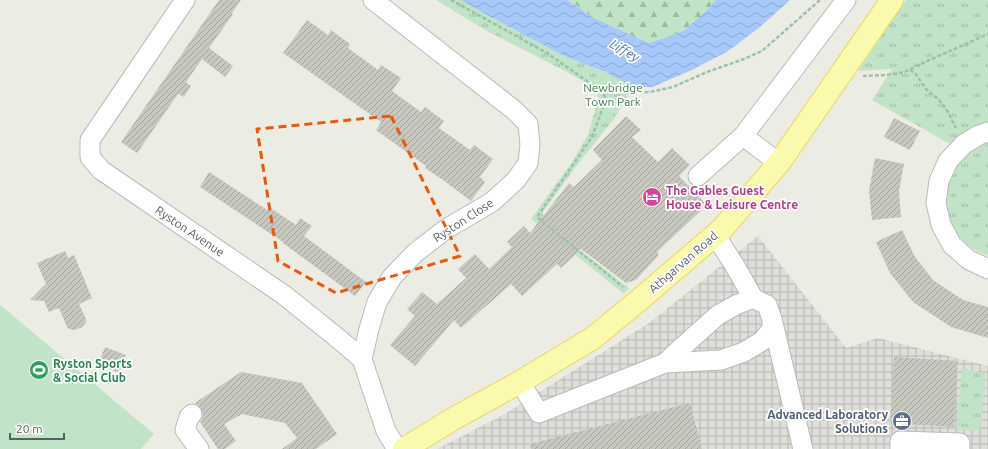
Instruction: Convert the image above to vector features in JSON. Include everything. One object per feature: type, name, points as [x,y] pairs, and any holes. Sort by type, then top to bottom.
[{"type":"main road","name":"Athgarvan Road","points":[[404,449],[593,338],[715,236],[778,163],[892,0]]},
{"type":"street","name":"Ryston Avenue","points":[[185,0],[90,140],[90,156],[101,170],[284,295],[362,359]]},
{"type":"street","name":"Ryston Close","points":[[362,359],[377,302],[392,277],[415,253],[446,229],[492,202],[516,180],[528,163],[530,145],[528,124],[514,110],[373,0]]},
{"type":"street","points":[[698,176],[744,136],[846,0]]},
{"type":"street","points":[[988,132],[979,135],[964,144],[948,161],[939,181],[936,203],[941,225],[952,245],[969,260],[988,269]]},
{"type":"street","points":[[744,136],[778,163]]},
{"type":"street","points":[[715,236],[735,266],[753,298],[767,305],[772,319],[803,449]]},
{"type":"street","points":[[666,363],[718,315],[753,298]]},
{"type":"street","points":[[520,382],[539,413],[666,363],[721,360],[744,352],[762,341],[772,329],[772,319]]},
{"type":"street","points":[[362,359],[386,431],[397,449]]},
{"type":"street","points":[[192,414],[189,417],[185,430],[199,449]]},
{"type":"street","points":[[900,449],[900,441],[960,443],[960,449]]},
{"type":"path","points":[[451,0],[547,53],[604,93],[605,102],[592,137],[537,218],[638,301]]},
{"type":"path","points":[[604,93],[613,89],[630,93],[650,92],[673,87],[706,72],[762,52],[820,0]]},
{"type":"path","points":[[841,73],[858,76],[899,73],[910,70],[988,34]]},
{"type":"path","points":[[910,70],[915,73],[926,89],[940,101],[948,112],[964,144]]},
{"type":"highlighted area","points":[[391,116],[460,256],[336,293],[278,261],[257,129]]},
{"type":"shaded area","points":[[758,236],[846,348],[878,338],[988,366],[988,449],[437,449],[505,414],[649,323]]},
{"type":"green space","name":"Newbridge Town Park","points":[[436,0],[461,0],[562,55],[605,72],[634,87],[613,120],[543,212],[543,216],[549,226],[629,288],[624,294],[531,219],[570,165],[588,135],[598,99],[597,89],[487,31]]},
{"type":"green space","points":[[569,0],[716,0],[685,30],[648,43],[594,18]]},
{"type":"green space","points":[[906,0],[988,0],[988,122],[970,128],[950,144],[872,100],[892,69],[858,71]]},
{"type":"green space","points":[[988,140],[988,256],[967,244],[953,227],[947,206],[947,194],[951,174],[959,160],[964,155]]},
{"type":"green space","name":"Ryston Sports & Social Club","points":[[0,305],[154,434],[141,449],[0,449]]},
{"type":"green space","points":[[962,368],[986,374],[980,430],[956,430]]},
{"type":"water","name":"Liffey","points":[[461,0],[568,0],[594,18],[648,43],[685,30],[716,0],[790,0],[760,27],[728,51],[692,70],[652,87],[634,87],[605,72],[562,55]]},
{"type":"building","points":[[219,0],[241,0],[209,48],[233,66],[225,77],[202,59],[186,82],[191,86],[184,97],[178,94],[137,153],[121,142]]},
{"type":"building","points":[[307,20],[328,35],[331,30],[350,44],[348,48],[378,70],[381,65],[401,78],[392,91],[421,112],[425,107],[444,121],[439,128],[470,150],[474,145],[493,159],[480,177],[485,182],[471,201],[376,130],[381,122],[283,53]]},
{"type":"building","name":"The Gables Guest House & Leisure Centre","points":[[626,116],[641,130],[632,137],[658,162],[672,148],[690,165],[679,176],[707,205],[658,251],[658,256],[636,280],[626,283],[581,249],[561,268],[557,264],[522,296],[511,284],[461,328],[454,320],[415,366],[390,345],[415,316],[407,309],[422,292],[437,304],[466,278],[458,269],[475,254],[489,269],[512,247],[507,242],[524,226],[530,233],[569,183],[574,187],[602,160],[593,150]]},
{"type":"building","points":[[894,118],[920,131],[910,150],[884,137]]},
{"type":"building","points":[[875,158],[904,164],[899,191],[901,217],[872,220],[869,190]]},
{"type":"building","points":[[209,172],[267,210],[269,207],[296,225],[300,218],[312,226],[304,236],[366,282],[355,296],[283,242],[200,187]]},
{"type":"building","points":[[902,230],[915,257],[933,280],[963,300],[988,307],[988,338],[951,327],[913,302],[890,273],[876,242]]},
{"type":"building","points":[[65,251],[68,258],[74,255],[92,298],[79,304],[86,322],[82,327],[75,330],[67,327],[59,308],[49,312],[44,301],[30,300],[46,284],[37,263]]},
{"type":"building","points":[[105,347],[126,355],[119,373],[98,365]]},
{"type":"building","points":[[894,357],[958,361],[954,427],[890,423]]},
{"type":"building","points":[[241,372],[302,383],[337,434],[316,449],[282,449],[297,438],[285,423],[242,414],[224,424],[236,441],[225,449],[218,449],[200,422],[203,416],[202,411],[195,403]]},
{"type":"building","points":[[690,403],[702,449],[531,449],[530,444]]},
{"type":"place","name":"The Gables Guest House & Leisure Centre","points":[[652,197]]},
{"type":"place","name":"Ryston Sports & Social Club","points":[[39,370]]},
{"type":"place","name":"Advanced Laboratory Solutions","points":[[902,421]]}]
